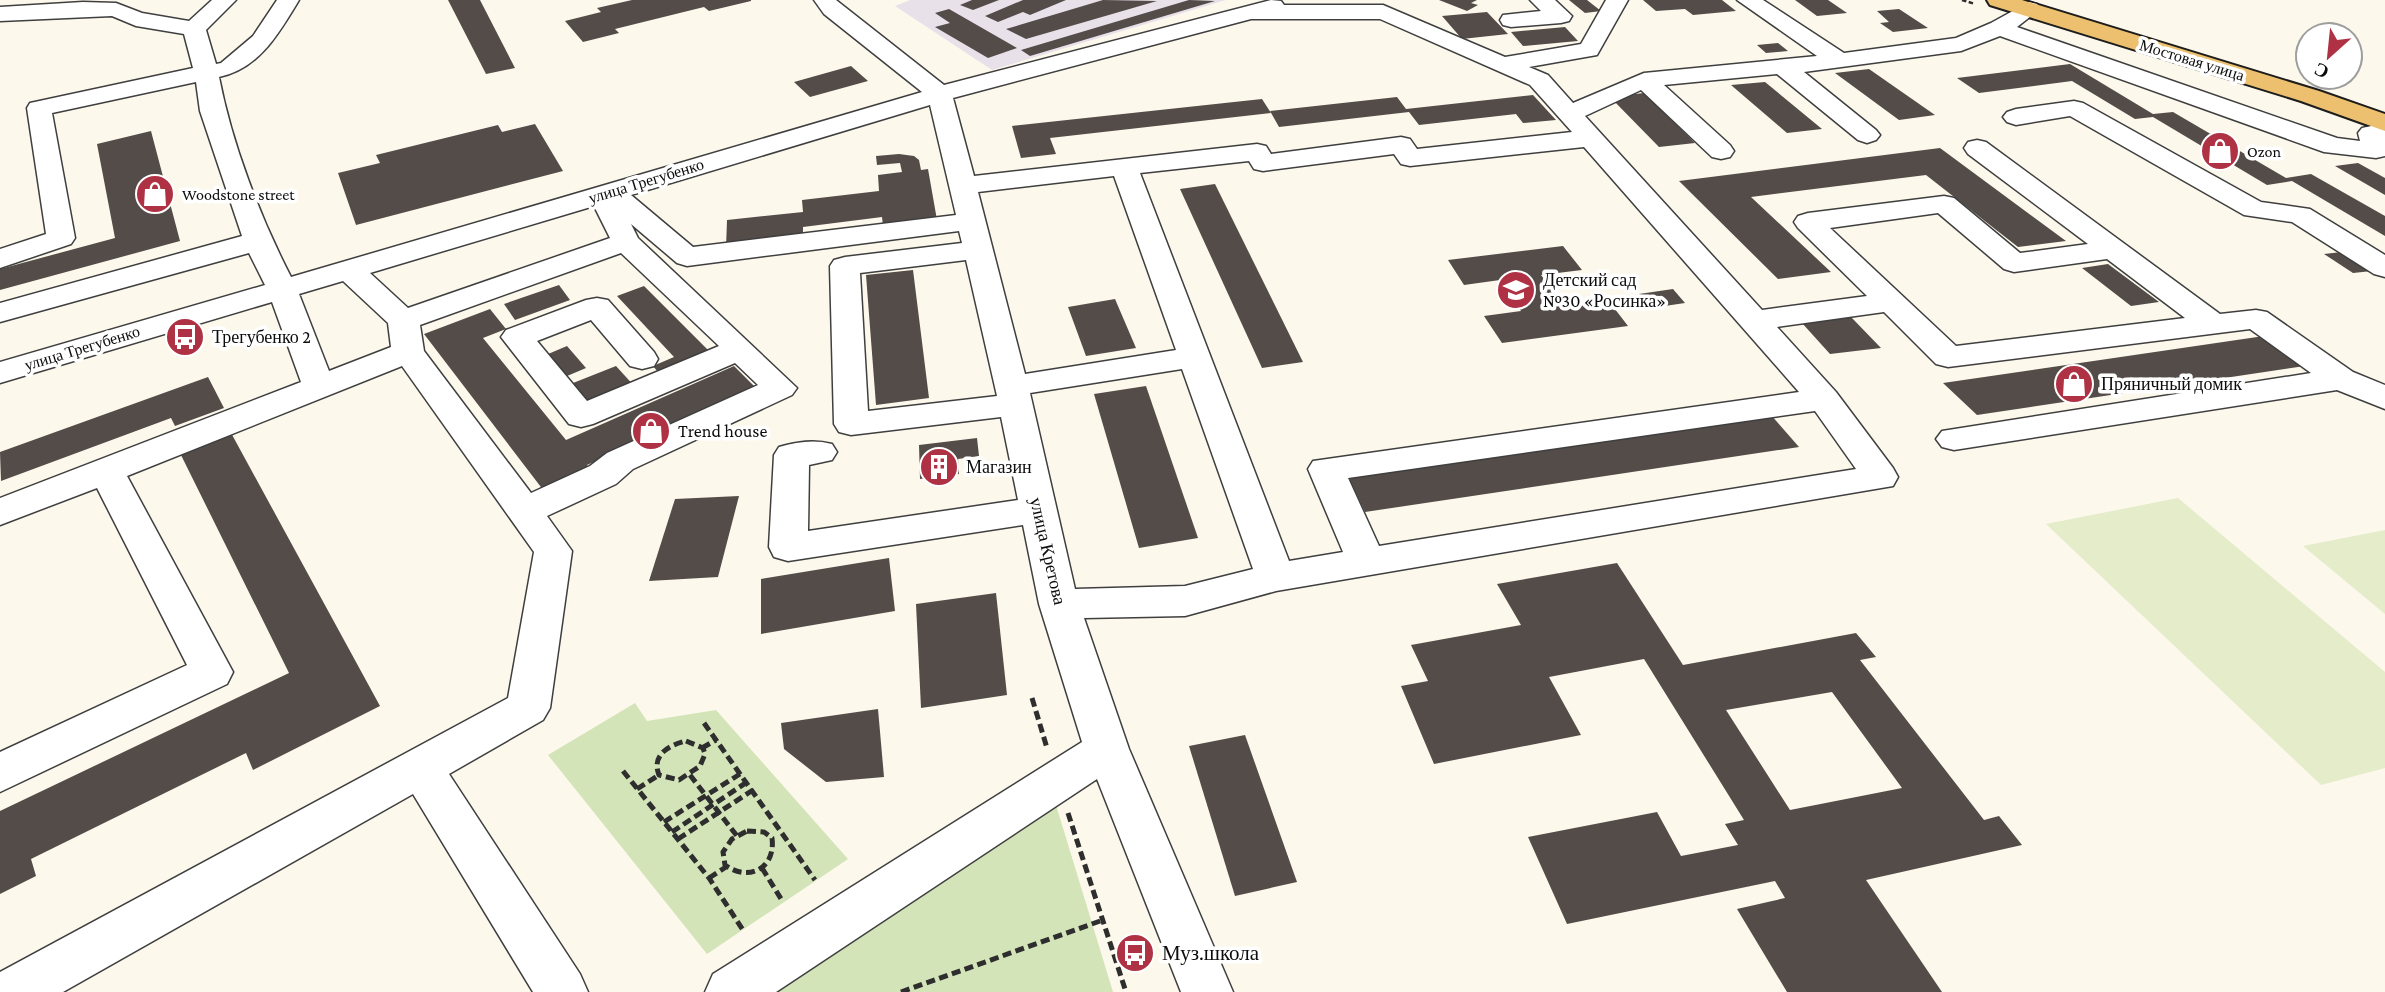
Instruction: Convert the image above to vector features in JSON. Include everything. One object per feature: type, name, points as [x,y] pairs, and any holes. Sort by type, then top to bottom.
[{"type":"main road","name":"Мостовая улица","points":[[1998,0],[2385,122]]},
{"type":"street","points":[[194,29],[225,0]]},
{"type":"street","points":[[0,258],[61,238],[39,108],[229,68],[262,41],[288,0]]},
{"type":"street","points":[[829,4],[856,0]]},
{"type":"street","name":"улица Трегубенко","points":[[0,373],[940,94],[1295,0]]},
{"type":"street","points":[[1511,20],[1561,16],[1541,0]]},
{"type":"street","points":[[1503,64],[1588,50],[1617,0]]},
{"type":"street","points":[[1748,0],[1840,61]]},
{"type":"street","points":[[829,4],[940,94]]},
{"type":"street","points":[[0,14],[83,9],[116,10],[136,19],[194,29]]},
{"type":"street","points":[[1569,114],[1643,80],[1840,61],[1961,44],[1999,28],[2029,9]]},
{"type":"street","points":[[1059,604],[1185,601],[1276,576],[1880,477],[1824,398],[1539,80],[1383,12],[1251,12]]},
{"type":"street","points":[[1999,28],[2333,146],[2376,150],[2371,133],[2385,131]]},
{"type":"street","points":[[194,29],[206,71],[213,111],[258,241],[282,289],[320,387]]},
{"type":"street","points":[[1783,67],[1867,135]]},
{"type":"street","points":[[1643,80],[1721,151]]},
{"type":"street","name":"улица Кретова","points":[[940,94],[1014,395],[1059,604],[1107,749],[1207,992]]},
{"type":"street","points":[[2016,117],[2074,108],[2254,209],[2300,215],[2385,268]]},
{"type":"street","points":[[963,184],[1257,152],[1263,163],[1401,145],[1410,158],[1591,138]]},
{"type":"street","points":[[1977,148],[2213,324]]},
{"type":"street","points":[[1124,167],[1276,576]]},
{"type":"street","points":[[606,193],[687,257],[976,236]]},
{"type":"street","points":[[523,512],[603,475],[620,461],[780,388],[626,242],[606,193]]},
{"type":"street","points":[[2111,250],[2014,263],[1944,204],[1808,222],[1948,357],[2256,319],[2341,379],[2385,398]]},
{"type":"street","points":[[976,236],[845,266],[851,424],[1014,395],[1194,357]]},
{"type":"street","points":[[0,313],[258,241]]},
{"type":"street","points":[[0,512],[320,387],[406,336],[626,242]]},
{"type":"street","points":[[14,992],[528,708],[553,551],[523,512],[406,336],[348,269]]},
{"type":"street","points":[[1754,321],[1891,302]]},
{"type":"street","points":[[642,359],[597,307],[517,337],[581,416],[740,349]]},
{"type":"street","points":[[1954,439],[2341,379]]},
{"type":"street","points":[[1366,561],[1326,469],[1824,398]]},
{"type":"street","points":[[819,452],[792,456],[788,547],[1038,510]]},
{"type":"street","points":[[0,773],[212,672],[106,470]]},
{"type":"street","points":[[732,992],[1107,749]]},
{"type":"street","points":[[420,768],[562,992]]},
{"type":"path","points":[[1032,698],[1126,992]]},
{"type":"path","points":[[704,723],[815,880]]},
{"type":"path","points":[[702,748],[716,740]]},
{"type":"path","points":[[686,741],[702,748],[703,762],[690,775],[671,780],[659,775],[656,770],[658,757],[670,746],[686,741]]},
{"type":"path","points":[[623,771],[709,878],[743,930]]},
{"type":"path","points":[[664,822],[740,774]]},
{"type":"path","points":[[637,789],[659,775]]},
{"type":"path","points":[[690,775],[737,836]]},
{"type":"path","points":[[672,832],[747,782]]},
{"type":"path","points":[[678,839],[753,790]]},
{"type":"path","points":[[755,830],[763,831],[771,837],[775,847],[773,855],[762,868],[736,874],[726,867],[722,859],[723,852],[737,836],[755,830]]},
{"type":"path","points":[[771,837],[782,831]]},
{"type":"path","points":[[709,878],[726,867]]},
{"type":"path","points":[[762,868],[783,902]]},
{"type":"path","points":[[901,992],[1103,920]]},
{"type":"shaded area","points":[[910,0],[1226,0],[992,70],[895,6]]},
{"type":"green space","points":[[2178,498],[2385,672],[2385,768],[2321,785],[2046,524]]},
{"type":"green space","points":[[2385,530],[2385,614],[2303,546]]},
{"type":"green space","points":[[635,703],[647,721],[716,710],[848,859],[707,954],[548,755]]},
{"type":"green space","points":[[1056,805],[1113,992],[766,992]]},
{"type":"building","points":[[448,0],[480,0],[515,68],[486,74]]},
{"type":"building","points":[[632,0],[751,1],[709,11],[704,7],[615,29],[619,33],[583,42],[565,21],[601,12],[597,8]]},
{"type":"building","points":[[972,0],[999,0],[973,10],[960,5]]},
{"type":"building","points":[[1023,0],[1066,0],[1030,15],[1023,12],[998,22],[985,16]]},
{"type":"building","points":[[1103,0],[1157,1],[1026,39],[1006,29]]},
{"type":"building","points":[[1189,0],[1215,1],[1030,56],[1021,50]]},
{"type":"building","points":[[1439,0],[1477,0],[1471,3],[1478,5],[1467,11]]},
{"type":"building","points":[[1569,0],[1587,0],[1601,11],[1585,13]]},
{"type":"building","points":[[1643,0],[1722,0],[1736,11],[1693,15],[1685,9],[1656,11]]},
{"type":"building","points":[[1795,0],[1828,0],[1847,13],[1817,16]]},
{"type":"building","points":[[949,9],[1017,48],[988,58],[935,27],[950,23],[935,13]]},
{"type":"building","points":[[1899,9],[1928,28],[1893,32],[1880,23],[1889,22],[1877,11]]},
{"type":"building","points":[[1487,12],[1508,34],[1462,39],[1442,16]]},
{"type":"building","points":[[1565,27],[1578,41],[1523,46],[1511,32]]},
{"type":"building","points":[[1778,43],[1788,51],[1766,53],[1757,45]]},
{"type":"building","points":[[2070,64],[2153,114],[2173,112],[2286,178],[2311,174],[2385,216],[2385,236],[2292,181],[2267,185],[2153,117],[2135,119],[2072,81],[1979,93],[1957,78]]},
{"type":"building","points":[[851,66],[868,81],[810,97],[794,82]]},
{"type":"building","points":[[1869,69],[1935,115],[1899,120],[1835,73]]},
{"type":"building","points":[[1765,82],[1822,129],[1787,133],[1731,85]]},
{"type":"building","points":[[1644,93],[1695,143],[1659,147],[1610,97]]},
{"type":"building","points":[[1533,95],[1556,120],[1523,123],[1516,114],[1419,125],[1409,112],[1279,127],[1270,111],[1397,97],[1406,109]]},
{"type":"building","points":[[1262,99],[1271,113],[1050,138],[1056,154],[1021,158],[1012,126]]},
{"type":"building","points":[[535,124],[563,171],[356,225],[338,173],[380,163],[376,155],[498,125],[502,132]]},
{"type":"building","points":[[151,131],[180,241],[0,290],[0,269],[115,238],[97,144]]},
{"type":"building","points":[[1940,148],[2066,241],[2018,247],[1926,175],[1751,197],[1831,272],[1778,279],[1679,181]]},
{"type":"building","points":[[876,156],[914,156],[919,160],[921,170],[928,169],[937,220],[883,226],[882,217],[803,227],[803,239],[726,248],[727,220],[803,212],[802,200],[879,191],[878,175],[902,172],[900,163],[877,165]]},
{"type":"building","points":[[2358,163],[2385,178],[2385,195],[2335,166]]},
{"type":"building","points":[[1215,184],[1303,362],[1262,368],[1180,189]]},
{"type":"building","points":[[1563,246],[1582,270],[1541,275],[1564,305],[1608,300],[1628,326],[1502,343],[1484,316],[1521,311],[1500,280],[1464,285],[1448,260]]},
{"type":"building","points":[[2342,252],[2372,271],[2353,273],[2324,254]]},
{"type":"building","points":[[2108,264],[2159,302],[2131,306],[2082,268]]},
{"type":"building","points":[[913,270],[929,398],[876,405],[866,275]]},
{"type":"building","points":[[559,285],[570,300],[515,320],[504,304]]},
{"type":"building","points":[[644,286],[714,356],[663,378],[653,366],[674,357],[617,296]]},
{"type":"building","points":[[1673,289],[1685,303],[1651,308],[1639,294]]},
{"type":"building","points":[[1115,299],[1136,348],[1086,356],[1068,307]]},
{"type":"building","points":[[490,309],[506,329],[483,338],[566,440],[734,366],[757,389],[587,465],[593,474],[547,495],[424,334]]},
{"type":"building","points":[[1851,317],[1881,348],[1830,354],[1802,323]]},
{"type":"building","points":[[2264,336],[2305,366],[1977,415],[1943,383]]},
{"type":"building","points":[[567,346],[586,368],[560,379],[541,357]]},
{"type":"building","points":[[616,366],[636,388],[588,409],[568,385]]},
{"type":"building","points":[[208,377],[224,408],[175,426],[171,418],[1,481],[0,452]]},
{"type":"building","points":[[1146,386],[1198,538],[1139,548],[1094,394]]},
{"type":"building","points":[[1771,415],[1799,447],[1365,512],[1348,476]]},
{"type":"building","points":[[230,431],[380,706],[253,770],[246,753],[31,859],[36,876],[0,894],[0,811],[289,673],[179,451]]},
{"type":"building","name":"Магазин","points":[[977,438],[979,456],[958,459],[959,474],[920,479],[919,445]]},
{"type":"building","points":[[739,496],[718,577],[649,581],[675,499]]},
{"type":"building","points":[[889,558],[895,611],[761,634],[761,579]]},
{"type":"building","points":[[1617,563],[1683,665],[1856,633],[1876,657],[1860,660],[1984,820],[1999,816],[2022,845],[1866,880],[1942,992],[1787,992],[1737,909],[1785,898],[1775,881],[1567,924],[1528,837],[1657,812],[1681,856],[1738,845],[1725,824],[1744,820],[1644,659],[1549,677],[1581,735],[1434,764],[1401,686],[1428,681],[1411,645],[1521,625],[1497,584]],"holes":[[[1832,692],[1902,788],[1790,810],[1726,710]]]},
{"type":"building","points":[[996,593],[1007,695],[921,708],[916,604]]},
{"type":"building","points":[[878,709],[884,777],[826,782],[784,749],[781,723]]},
{"type":"building","points":[[1245,735],[1297,882],[1235,896],[1189,746]]},
{"type":"place","name":"Ozon","points":[[2220,151]]},
{"type":"place","name":"Woodstone street","points":[[155,194]]},
{"type":"place","name":"Детский сад №30 «Росинка»","points":[[1516,290]]},
{"type":"place","name":"Трегубенко 2","points":[[185,337]]},
{"type":"place","name":"Пряничный домик","points":[[2074,384]]},
{"type":"place","name":"Trend house","points":[[651,431]]},
{"type":"place","name":"Магазин","points":[[939,467]]},
{"type":"place","name":"Муз.школа","points":[[1135,953]]}]
